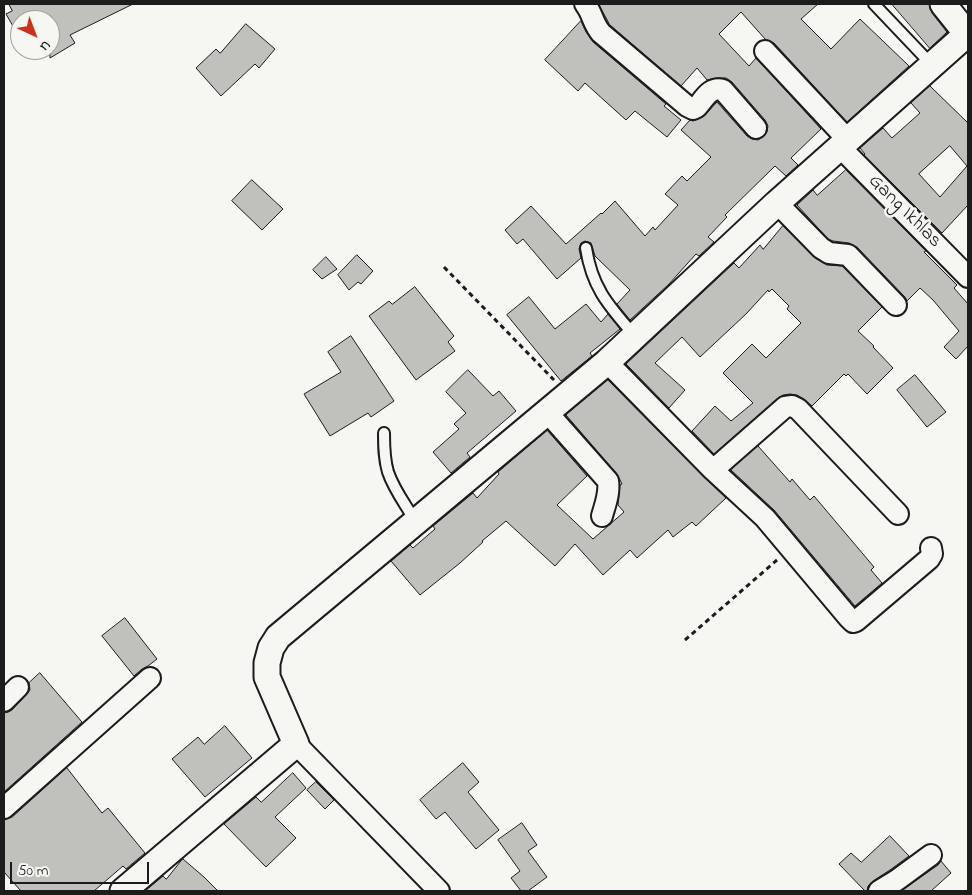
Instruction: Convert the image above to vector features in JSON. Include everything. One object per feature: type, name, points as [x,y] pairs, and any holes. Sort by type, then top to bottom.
[{"type":"street","points":[[585,4],[590,11],[594,24],[601,33],[686,106],[693,109],[696,108],[711,90],[717,88],[728,94],[756,128]]},
{"type":"street","points":[[439,891],[296,744],[267,676],[267,663],[271,648],[278,637],[607,362],[777,203],[968,33],[943,4]]},
{"type":"street","name":"Gang Ikhlas","points":[[765,51],[844,144],[968,277]]},
{"type":"street","points":[[777,203],[822,248],[829,253],[848,255],[896,305]]},
{"type":"street","points":[[607,362],[713,470],[765,518],[854,622],[929,559],[932,554],[931,548]]},
{"type":"street","points":[[713,470],[785,407],[792,406],[798,409],[898,514]]},
{"type":"street","points":[[547,412],[608,481],[608,493],[602,516]]},
{"type":"street","points":[[4,808],[150,678]]},
{"type":"street","points":[[124,891],[296,744]]},
{"type":"street","points":[[879,891],[898,880],[931,855]]},
{"type":"lane","points":[[874,4],[932,65]]},
{"type":"lane","points":[[586,248],[594,279],[607,304],[635,336]]},
{"type":"lane","points":[[384,432],[384,454],[388,472],[416,522]]},
{"type":"path","points":[[444,267],[568,395]]},
{"type":"path","points":[[685,640],[791,549]]},
{"type":"building","points":[[9,4],[133,4],[70,35],[75,43],[60,52],[60,10],[12,10]]},
{"type":"building","points":[[599,4],[818,4],[801,19],[831,49],[860,19],[909,66],[847,122],[774,43],[766,40],[741,12],[719,34],[749,66],[756,58],[821,129],[791,158],[798,165],[786,176],[775,166],[725,215],[727,217],[708,237],[714,242],[699,256],[696,254],[669,284],[630,320],[617,304],[630,290],[595,256],[591,243],[585,241],[581,243],[579,249],[581,258],[557,279],[523,239],[517,244],[505,230],[531,206],[566,244],[615,201],[645,236],[653,227],[655,230],[678,205],[665,194],[682,176],[687,181],[711,157],[681,130],[690,120],[693,121],[703,117],[717,102],[747,136],[752,139],[758,140],[763,137],[767,132],[768,126],[732,82],[726,78],[707,80],[697,68],[681,86],[610,25]]},
{"type":"building","points":[[892,4],[929,4],[932,13],[947,32],[930,48]]},
{"type":"building","points":[[10,12],[10,21],[6,14]]},
{"type":"building","points":[[581,21],[593,42],[666,104],[664,106],[681,120],[667,137],[635,111],[626,120],[585,83],[578,91],[545,60]]},
{"type":"building","points":[[246,24],[275,49],[259,68],[255,64],[221,96],[196,68],[216,49],[220,53]]},
{"type":"building","points":[[930,86],[968,123],[968,205],[942,233],[864,155],[860,148],[883,128],[892,138],[920,113],[911,103]],"holes":[[[950,146],[967,166],[940,197],[919,174]]]},
{"type":"building","points":[[846,170],[957,285],[954,288],[968,304],[968,346],[956,359],[944,347],[959,331],[933,300],[920,288],[907,301],[857,247],[849,243],[828,239],[797,205],[813,190],[817,195]]},
{"type":"building","points":[[252,180],[283,209],[262,230],[232,201]]},
{"type":"building","points":[[783,226],[815,258],[827,265],[842,266],[882,307],[858,331],[893,368],[867,394],[848,374],[846,376],[844,374],[812,406],[797,395],[783,395],[714,454],[692,431],[715,406],[731,421],[753,403],[723,373],[752,344],[766,358],[801,323],[787,309],[789,306],[772,289],[769,292],[768,290],[746,314],[700,357],[682,337],[655,363],[685,390],[669,408],[626,364],[734,263],[739,268],[760,245],[763,249]]},
{"type":"building","points":[[357,255],[373,271],[361,284],[358,282],[349,290],[338,275]]},
{"type":"building","points":[[326,257],[337,269],[322,279],[313,270]]},
{"type":"building","points":[[415,287],[454,336],[448,342],[455,351],[416,380],[369,316],[389,301],[392,304]]},
{"type":"building","points":[[529,297],[555,329],[586,304],[601,322],[608,314],[620,329],[590,353],[592,356],[561,381],[507,315]]},
{"type":"building","points":[[351,336],[394,401],[371,417],[368,413],[330,436],[304,394],[341,372],[328,352]]},
{"type":"building","points":[[468,370],[493,396],[499,391],[516,411],[467,453],[470,457],[451,473],[433,452],[459,429],[454,424],[466,413],[446,392]]},
{"type":"building","points":[[915,375],[946,412],[927,427],[897,390]]},
{"type":"building","points":[[608,380],[726,498],[696,526],[692,522],[673,537],[668,530],[637,558],[630,550],[603,575],[575,544],[555,566],[506,521],[460,563],[420,595],[391,561],[410,545],[413,548],[435,529],[433,526],[473,493],[477,498],[499,474],[498,472],[547,430],[587,476],[557,505],[593,539],[624,512],[618,505],[620,485],[622,484],[617,474],[566,415]]},
{"type":"building","points":[[758,446],[790,482],[792,479],[810,500],[814,496],[874,567],[871,570],[882,583],[855,606],[774,510],[731,470]]},
{"type":"building","points":[[125,618],[157,659],[134,676],[102,636]]},
{"type":"building","points":[[40,673],[82,722],[4,792],[4,713],[12,710],[26,695],[30,690],[29,683]]},
{"type":"building","points":[[225,726],[252,758],[205,797],[172,759],[198,737],[204,744]]},
{"type":"building","points":[[463,763],[479,782],[468,792],[499,830],[476,849],[445,812],[436,819],[420,800]]},
{"type":"building","points":[[67,768],[102,813],[108,808],[145,853],[126,869],[123,866],[94,891],[21,891],[4,872],[4,820],[12,817]]},
{"type":"building","points":[[293,773],[306,788],[275,817],[296,838],[266,867],[224,824],[256,797],[261,802]]},
{"type":"building","points":[[316,782],[334,800],[325,809],[307,790]]},
{"type":"building","points":[[522,823],[537,845],[528,851],[547,877],[528,891],[521,891],[511,878],[520,871],[498,840]]},
{"type":"building","points":[[890,836],[909,856],[873,881],[868,886],[867,891],[865,891],[839,864],[851,853],[861,862]]},
{"type":"building","points":[[183,859],[218,891],[145,891],[163,876],[166,879]]},
{"type":"building","points":[[941,861],[951,873],[931,891],[901,891],[938,865]]}]
